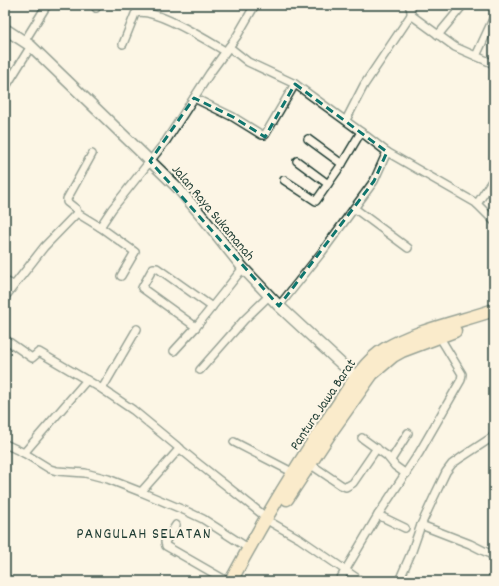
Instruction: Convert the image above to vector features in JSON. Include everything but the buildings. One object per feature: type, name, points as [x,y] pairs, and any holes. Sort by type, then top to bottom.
[{"type":"highway","name":"Pantura Jawa Barat","points":[[231,581],[248,548],[270,520],[294,473],[323,427],[360,381],[374,357],[394,344],[419,334],[494,310]]},
{"type":"highway","points":[[238,581],[270,520],[333,429],[360,381],[372,374],[393,356],[408,348],[494,318]]},
{"type":"street","points":[[5,88],[48,5]]},
{"type":"street","points":[[100,227],[112,209],[166,141],[255,5]]},
{"type":"street","points":[[346,120],[364,85],[411,15],[409,5]]},
{"type":"street","points":[[438,35],[463,5]]},
{"type":"street","points":[[123,44],[135,14],[141,12],[158,16],[295,84],[346,120],[387,152],[477,204],[494,221]]},
{"type":"street","points":[[411,15],[455,47],[494,64]]},
{"type":"street","points":[[476,56],[494,17]]},
{"type":"street","name":"Jalan Raya Sukamanah","points":[[5,29],[28,44],[150,161],[189,201],[242,268],[279,306],[360,381]]},
{"type":"street","points":[[194,98],[233,116],[262,135],[265,135],[295,84]]},
{"type":"street","points":[[284,180],[316,201],[342,164],[361,132]]},
{"type":"street","points":[[308,139],[342,164]]},
{"type":"street","points":[[279,306],[322,252],[374,181],[387,152]]},
{"type":"street","points":[[92,154],[67,199],[67,202],[76,209],[77,213],[134,251],[134,256],[121,276]]},
{"type":"street","points":[[297,161],[328,184]]},
{"type":"street","points":[[477,204],[494,178]]},
{"type":"street","points":[[354,208],[408,248]]},
{"type":"street","points":[[5,297],[44,247],[77,213]]},
{"type":"street","points":[[196,327],[142,288],[153,268],[157,268],[212,307]]},
{"type":"street","points":[[174,351],[196,327],[242,268]]},
{"type":"street","points":[[5,281],[13,285]]},
{"type":"street","points":[[200,370],[244,320],[269,296]]},
{"type":"street","points":[[102,389],[136,329]]},
{"type":"street","points":[[339,581],[378,515],[406,474],[462,376],[439,336]]},
{"type":"street","points":[[5,339],[31,358],[39,352],[102,389],[133,410],[270,520],[300,538],[361,581]]},
{"type":"street","points":[[24,453],[87,380]]},
{"type":"street","points":[[391,460],[408,433]]},
{"type":"street","points":[[399,581],[421,525],[446,472],[452,464],[494,436]]},
{"type":"street","points":[[362,438],[377,448],[391,460],[395,466],[406,474]]},
{"type":"street","points":[[234,442],[294,473]]},
{"type":"street","points":[[5,445],[24,453],[50,469],[85,473],[108,479],[141,492],[203,519],[248,548]]},
{"type":"street","points":[[141,492],[180,448]]},
{"type":"street","points":[[310,464],[341,485],[346,486],[353,482],[377,448]]},
{"type":"street","points":[[378,515],[405,528]]},
{"type":"street","points":[[176,525],[165,542],[166,546],[227,581]]},
{"type":"street","points":[[421,525],[470,544],[494,556]]},
{"type":"highlighted area","points":[[295,84],[387,152],[374,181],[279,306],[150,161],[194,98],[233,117],[265,137]]},
{"type":"district","name":"PANGULAH SELATAN","points":[[144,532]]}]
